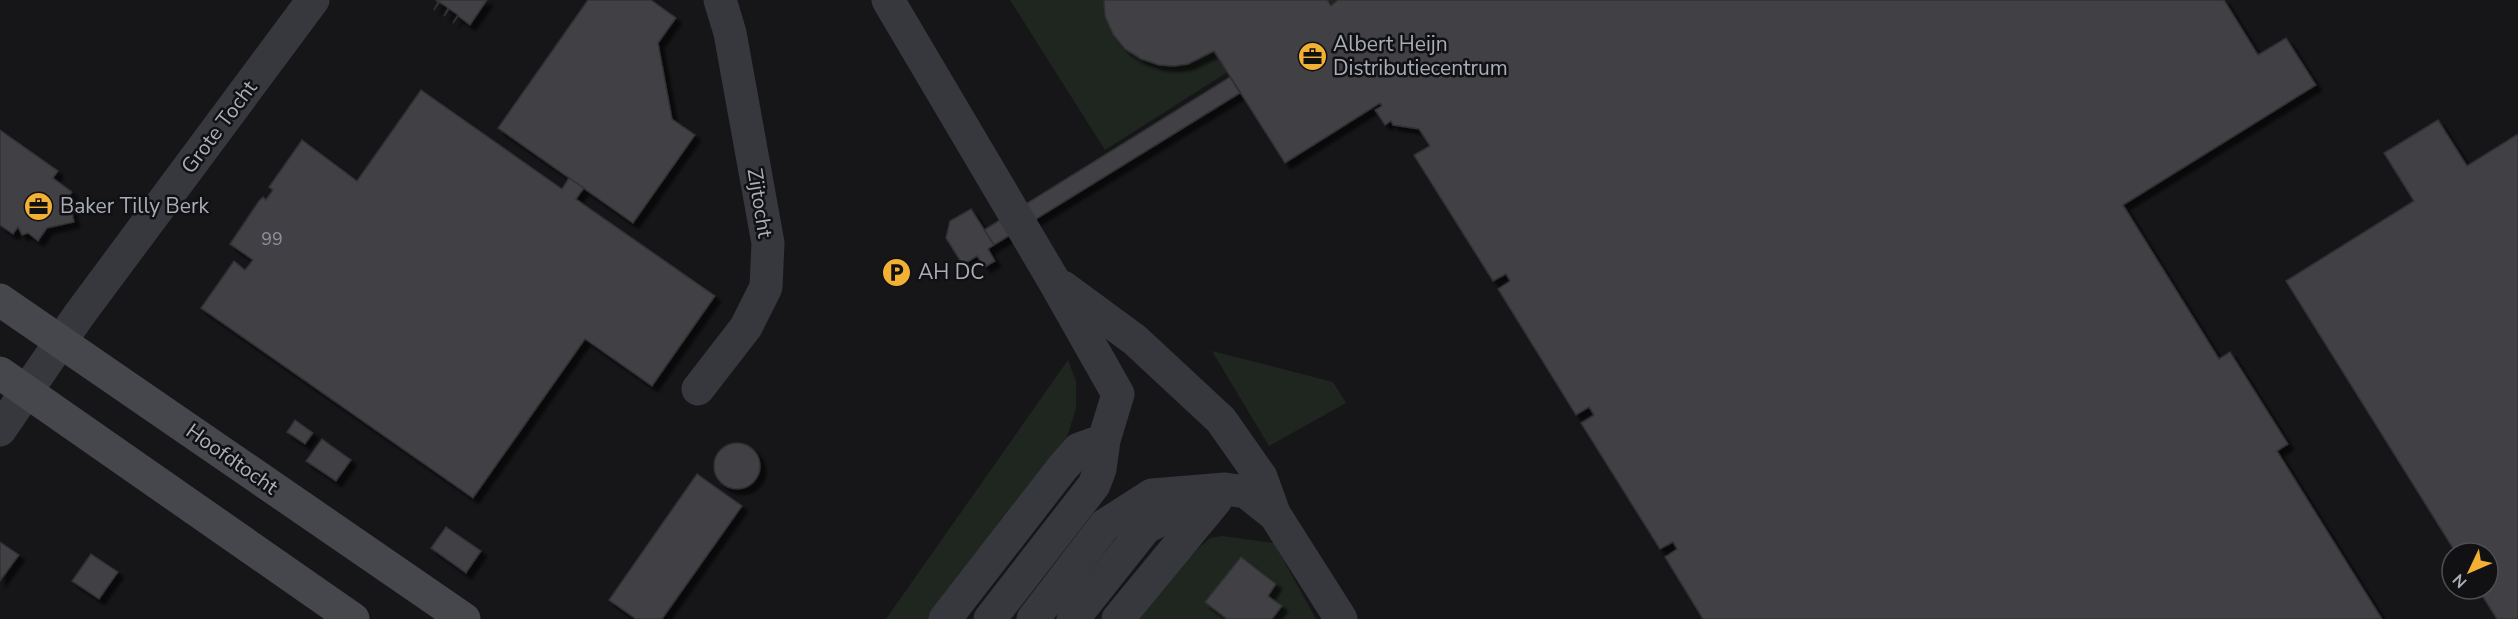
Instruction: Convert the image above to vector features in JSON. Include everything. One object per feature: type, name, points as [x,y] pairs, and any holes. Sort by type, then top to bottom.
[{"type":"main road","name":"Hoofdtocht","points":[[0,300],[464,619]]},
{"type":"main road","points":[[0,373],[352,619]]},
{"type":"street","name":"Grote Tocht","points":[[0,430],[62,341],[314,0]]},
{"type":"street","name":"Zijtocht","points":[[698,389],[746,327],[766,287],[768,243],[730,33],[720,0]]},
{"type":"street","points":[[888,0],[1119,394],[1104,440],[1100,469],[1094,485],[990,619]]},
{"type":"street","points":[[1054,281],[1135,340],[1221,420],[1261,477],[1275,515],[1341,619]]},
{"type":"street","points":[[945,619],[1063,467],[1079,449],[1104,440]]},
{"type":"street","points":[[1033,619],[1105,525],[1152,495],[1225,489],[1246,492],[1275,515]]},
{"type":"street","points":[[1073,619],[1146,527],[1225,489]]},
{"type":"street","points":[[1118,619],[1225,489]]},
{"type":"shaded area","points":[[1010,0],[1338,0],[1339,1],[1105,150]]},
{"type":"shaded area","points":[[1212,351],[1333,382],[1346,403],[1269,446]]},
{"type":"shaded area","points":[[1068,360],[1076,381],[1076,409],[1064,446],[930,619],[886,619]]},
{"type":"shaded area","points":[[1222,536],[1274,543],[1316,619],[1137,619],[1191,555],[1210,538]]},
{"type":"building","points":[[436,0],[487,0],[470,25],[458,16],[453,23],[458,15],[449,9],[444,16],[448,8],[439,2],[434,10],[438,2]]},
{"type":"building","points":[[588,0],[651,0],[676,18],[658,43],[672,119],[695,135],[633,223],[498,128]]},
{"type":"building","points":[[1104,0],[1327,0],[1331,6],[1338,0],[2224,0],[2258,55],[2286,38],[2316,85],[2123,205],[2219,359],[2230,352],[2288,444],[2277,451],[2382,619],[1703,619],[1665,557],[1677,549],[1673,542],[1660,549],[1581,423],[1594,415],[1589,407],[1576,415],[1498,289],[1510,281],[1506,274],[1493,281],[1415,157],[1414,155],[1430,146],[1419,129],[1393,125],[1391,121],[1385,125],[1375,110],[1382,106],[1380,103],[1285,163],[1214,51],[1188,64],[1174,66],[1159,65],[1141,59],[1125,49],[1113,34],[1105,16]]},
{"type":"building","points":[[1230,77],[1240,93],[994,245],[984,230]]},
{"type":"building","points":[[421,90],[562,189],[569,178],[584,188],[576,199],[715,296],[652,386],[585,339],[473,498],[201,308],[234,261],[245,270],[253,260],[230,244],[259,201],[263,197],[266,200],[273,190],[269,187],[302,140],[357,181]]},
{"type":"building","points":[[2438,120],[2467,166],[2518,134],[2518,619],[2497,619],[2486,601],[2500,601],[2500,541],[2448,541],[2286,281],[2414,201],[2384,153]]},
{"type":"building","points":[[0,130],[58,171],[53,178],[72,192],[59,211],[71,208],[74,222],[47,228],[38,241],[28,233],[22,235],[18,227],[13,234],[0,225]]},
{"type":"building","points":[[971,209],[994,245],[988,249],[995,261],[985,267],[977,256],[963,265],[946,238],[950,221]]},
{"type":"building","points":[[295,420],[313,433],[305,444],[287,432]]},
{"type":"building","points":[[322,439],[351,460],[336,481],[306,461]]},
{"type":"building","points":[[737,443],[753,450],[760,466],[753,482],[737,489],[721,482],[714,466],[721,450]]},
{"type":"building","points":[[697,474],[742,506],[662,619],[636,619],[609,600]]},
{"type":"building","points":[[446,527],[481,551],[466,573],[431,548]]},
{"type":"building","points":[[0,542],[19,555],[0,581]]},
{"type":"building","points":[[91,554],[118,572],[99,599],[72,581]]},
{"type":"building","points":[[1241,557],[1276,584],[1268,596],[1282,606],[1272,619],[1227,619],[1205,602]]},
{"type":"place","name":"Albert Heijn Distributiecentrum","points":[[1312,56]]},
{"type":"place","name":"Baker Tilly Berk","points":[[39,206]]},
{"type":"place","name":"AH DC","points":[[897,272]]}]
